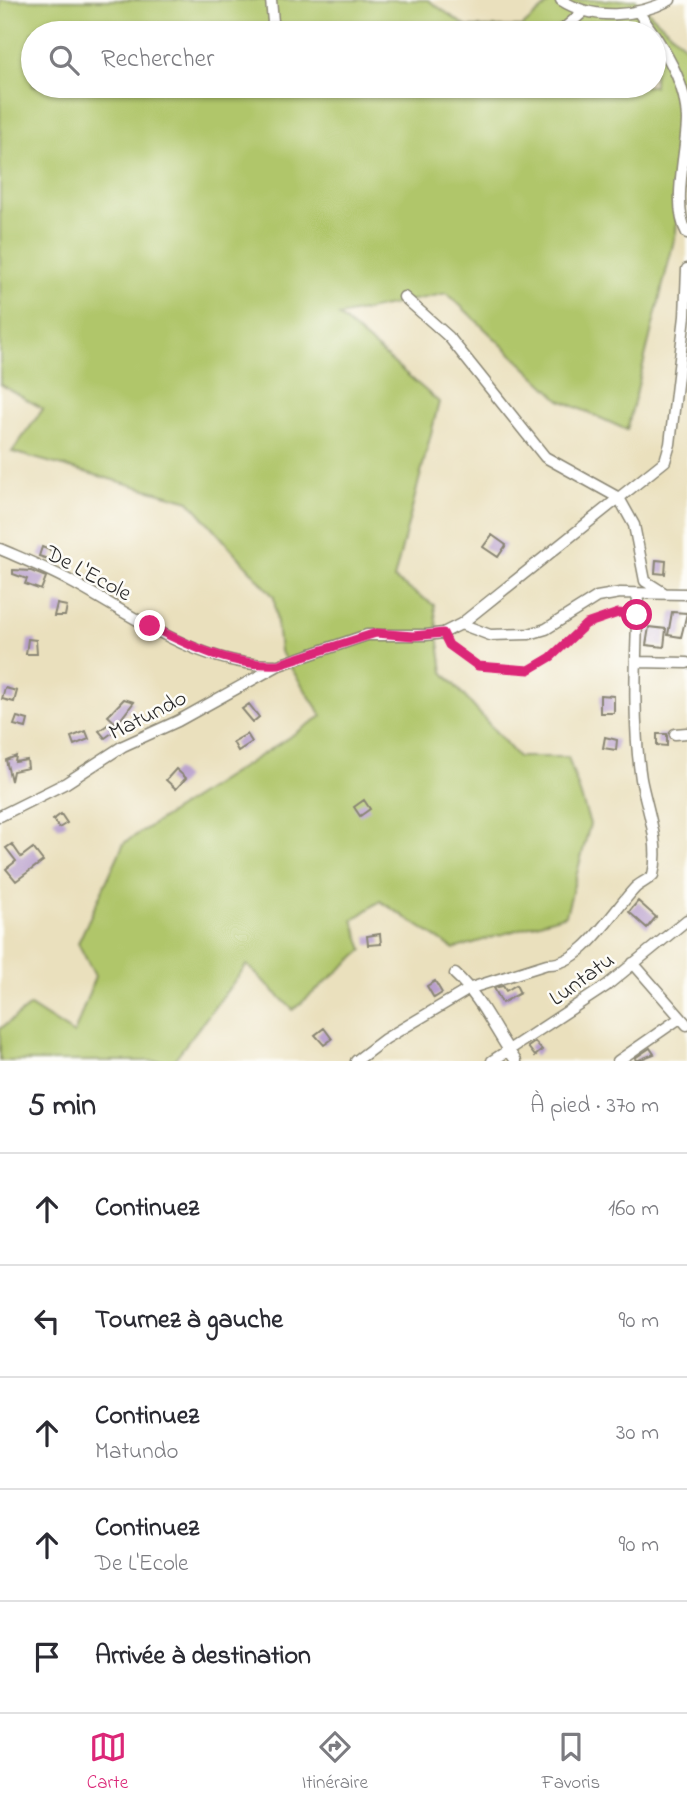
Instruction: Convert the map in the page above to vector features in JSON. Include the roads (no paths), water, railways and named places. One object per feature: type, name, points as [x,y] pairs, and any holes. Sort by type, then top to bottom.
[{"type":"street","points":[[271,0],[273,21]]},
{"type":"street","points":[[561,0],[583,12],[639,13],[670,0]]},
{"type":"street","points":[[573,21],[583,12]]},
{"type":"street","points":[[639,13],[645,21]]},
{"type":"street","points":[[666,55],[679,77],[685,98],[687,120],[681,217],[687,233]]},
{"type":"street","points":[[687,270],[685,316],[665,461],[575,530],[461,624],[490,635],[529,634],[546,629],[597,597],[620,593],[687,594]]},
{"type":"street","points":[[404,297],[449,337],[545,457],[619,498],[634,525],[645,581],[664,593]]},
{"type":"street","name":"De L'Ecole","points":[[0,549],[68,580],[187,644],[236,660],[279,664]]},
{"type":"street","points":[[356,1061],[385,1039],[471,988],[547,964],[559,965],[576,954],[634,890],[653,875],[652,820],[642,779],[639,745],[638,595]]},
{"type":"street","name":"Matundo","points":[[0,816],[66,783],[123,746],[178,721],[279,664],[376,633],[413,636],[443,633],[461,624]]},
{"type":"street","points":[[637,662],[687,663]]},
{"type":"street","points":[[676,734],[687,733]]},
{"type":"street","name":"Luntatu","points":[[492,1061],[606,986],[687,920]]},
{"type":"street","points":[[618,1061],[684,1022],[634,963]]},
{"type":"street","points":[[455,974],[471,988],[516,1061]]}]
